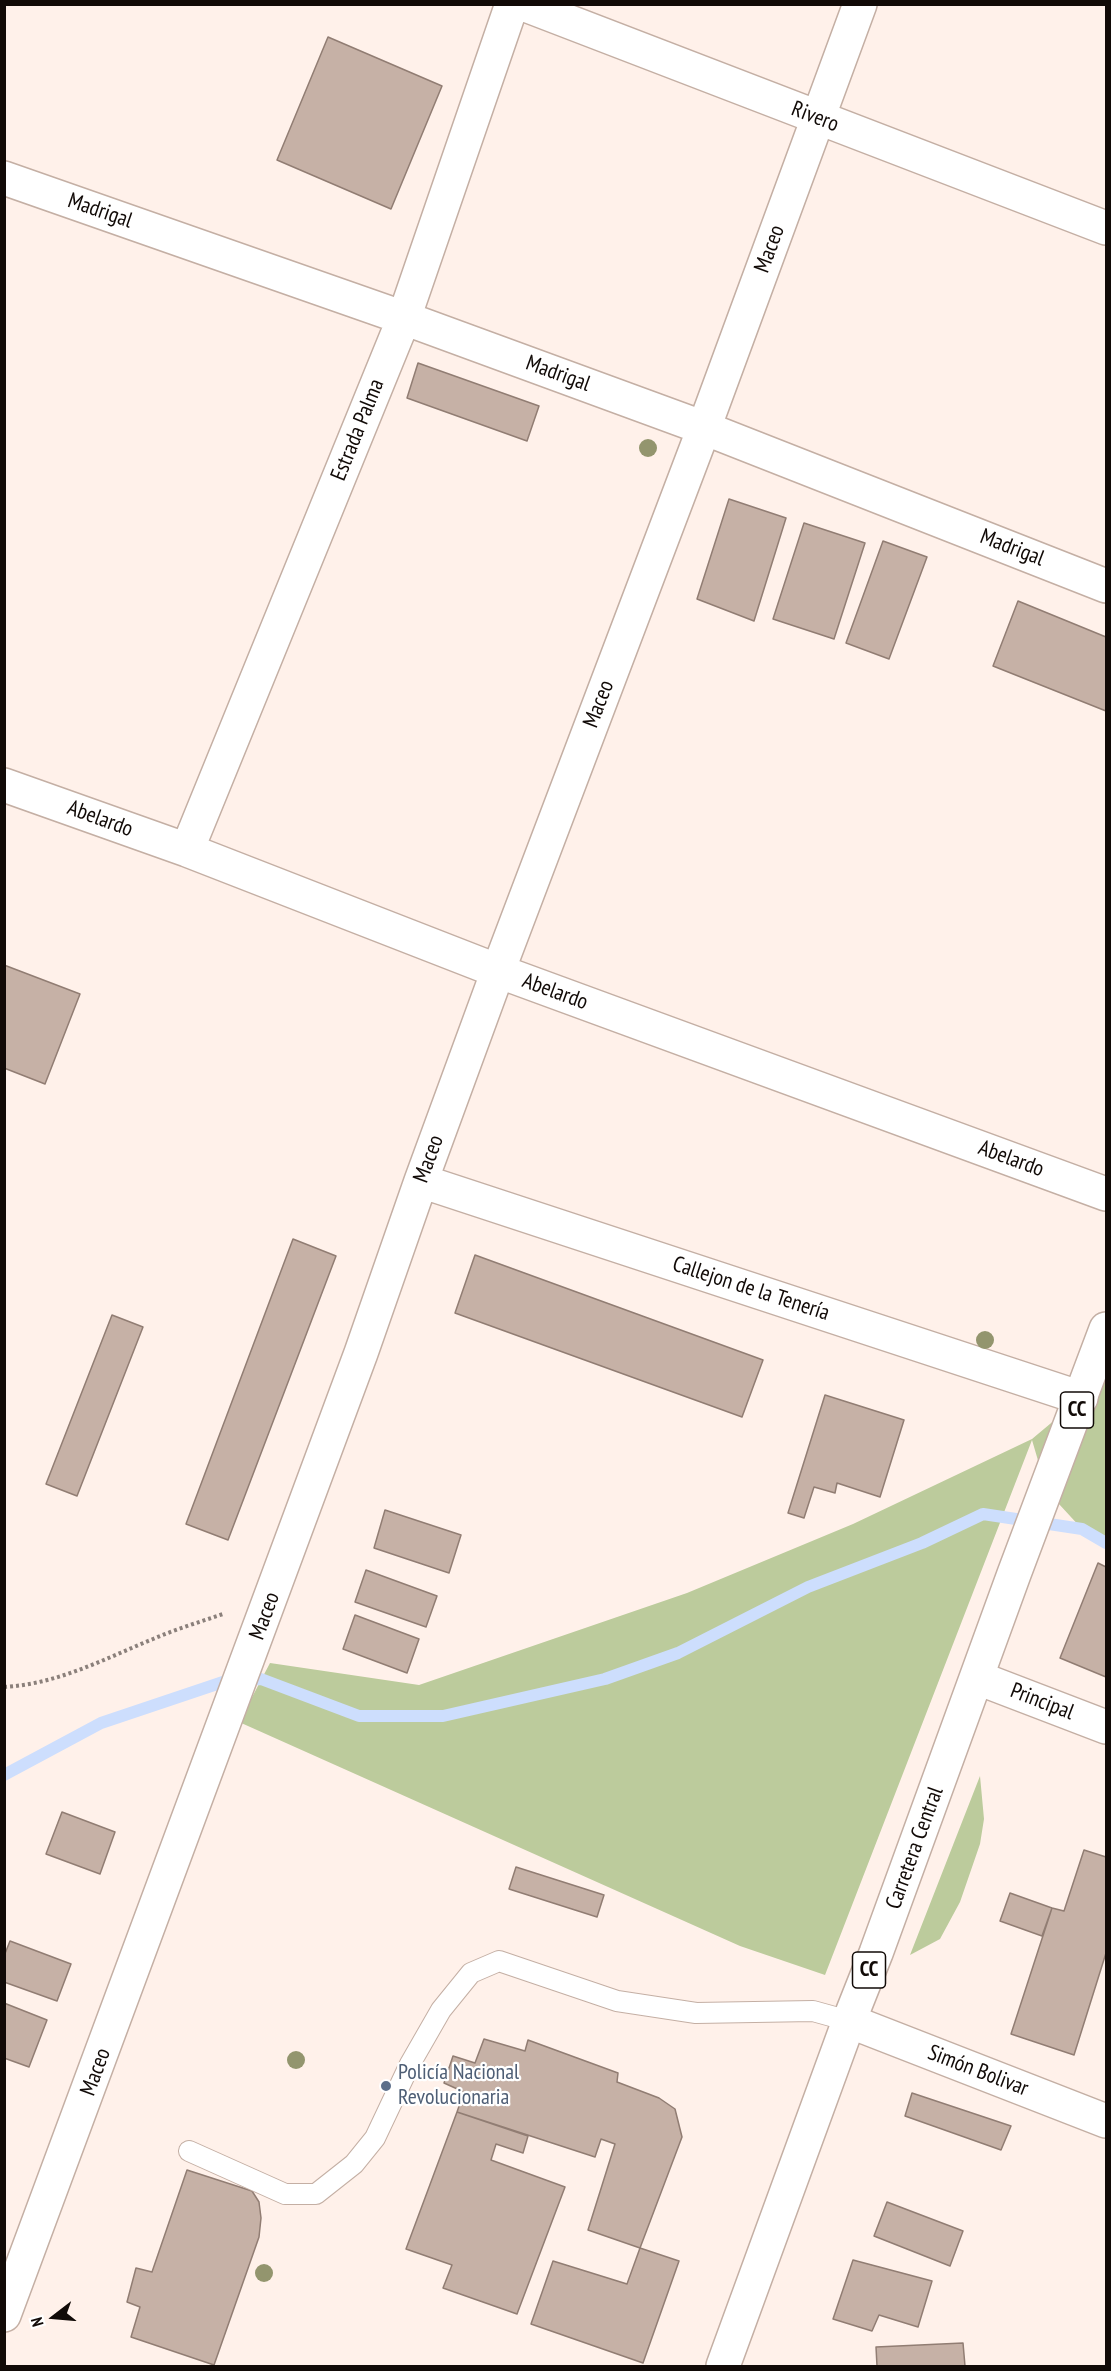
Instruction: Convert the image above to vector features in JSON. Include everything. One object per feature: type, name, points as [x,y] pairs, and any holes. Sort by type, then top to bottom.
[{"type":"main road","name":"Estrada Palma","points":[[187,850],[404,318],[512,4]]},
{"type":"main road","name":"Rivero","points":[[523,4],[1107,228]]},
{"type":"main road","name":"Maceo","points":[[4,2315],[259,1634],[498,971],[704,428],[860,4]]},
{"type":"main road","name":"Madrigal","points":[[4,178],[404,318],[704,428],[1107,586]]},
{"type":"main road","name":"Abelardo","points":[[4,785],[187,850],[498,971],[1107,1194]]},
{"type":"main road","name":"Callejon de la Tenería","points":[[421,1180],[1081,1398]]},
{"type":"main road","name":"Carretera Central","points":[[723,2367],[849,2021],[978,1678],[1014,1574],[1107,1329]]},
{"type":"main road","name":"Principal","points":[[978,1678],[1107,1727]]},
{"type":"main road","name":"Simón Bolivar","points":[[849,2021],[1107,2121]]},
{"type":"lane","points":[[189,2151],[285,2194],[316,2194],[354,2164],[375,2138],[410,2064],[441,2010],[471,1973],[499,1961],[616,2001],[696,2013],[813,2011],[849,2021]]},
{"type":"path","points":[[4,1687],[27,1686],[82,1670],[154,1638],[243,1607],[270,1602]]},
{"type":"green space","points":[[1106,1327],[1106,1543],[1082,1529],[1047,1491],[1032,1440],[825,1975],[740,1946],[239,1722],[270,1663],[419,1685],[687,1593],[853,1524],[1032,1439],[1081,1398]]},
{"type":"green space","points":[[980,1776],[984,1819],[980,1844],[960,1902],[940,1939],[910,1955]]},
{"type":"building","points":[[328,37],[442,86],[391,209],[277,160]]},
{"type":"building","points":[[418,363],[539,406],[527,441],[407,398]]},
{"type":"building","points":[[729,499],[786,518],[754,621],[697,599]]},
{"type":"building","points":[[804,523],[865,543],[834,639],[773,619]]},
{"type":"building","points":[[883,541],[927,557],[889,659],[846,643]]},
{"type":"building","points":[[1018,601],[1106,637],[1106,711],[993,666]]},
{"type":"building","points":[[4,965],[80,994],[45,1084],[4,1068]]},
{"type":"building","points":[[293,1239],[336,1256],[228,1540],[186,1524]]},
{"type":"building","points":[[475,1255],[763,1360],[742,1417],[455,1313]]},
{"type":"building","points":[[112,1315],[143,1327],[77,1496],[46,1484]]},
{"type":"building","points":[[825,1395],[904,1420],[880,1497],[837,1483],[835,1493],[814,1487],[804,1518],[788,1513]]},
{"type":"building","points":[[385,1510],[461,1535],[449,1573],[374,1548]]},
{"type":"building","points":[[1098,1563],[1106,1567],[1106,1677],[1060,1658]]},
{"type":"building","points":[[366,1570],[437,1596],[426,1627],[355,1602]]},
{"type":"building","points":[[355,1615],[419,1639],[407,1673],[343,1649]]},
{"type":"building","points":[[62,1812],[115,1832],[100,1874],[46,1854]]},
{"type":"building","points":[[1084,1850],[1106,1857],[1106,1953],[1074,2055],[1011,2034],[1052,1908],[1064,1911]]},
{"type":"building","points":[[516,1867],[604,1895],[597,1917],[509,1889]]},
{"type":"building","points":[[1010,1893],[1052,1908],[1042,1936],[1000,1921]]},
{"type":"building","points":[[10,1941],[71,1964],[57,2001],[4,1982],[4,1956]]},
{"type":"building","points":[[4,2003],[47,2020],[29,2067],[4,2058]]},
{"type":"building","points":[[484,2039],[525,2051],[528,2040],[618,2073],[617,2082],[659,2098],[675,2109],[682,2137],[640,2248],[588,2230],[615,2144],[601,2139],[595,2157],[457,2112],[464,2092],[444,2083],[453,2056],[475,2063]]},
{"type":"building","points":[[912,2093],[1011,2126],[1001,2150],[905,2116]]},
{"type":"building","points":[[457,2112],[528,2136],[523,2153],[496,2144],[491,2160],[565,2187],[517,2314],[443,2288],[452,2265],[406,2249]]},
{"type":"building","points":[[187,2170],[252,2191],[259,2202],[261,2218],[259,2237],[214,2365],[131,2337],[140,2307],[127,2302],[136,2268],[152,2272]]},
{"type":"building","points":[[887,2202],[963,2231],[950,2266],[874,2236]]},
{"type":"building","points":[[640,2248],[679,2261],[643,2363],[531,2324],[553,2261],[627,2284]]},
{"type":"building","points":[[853,2260],[932,2281],[918,2327],[879,2315],[872,2331],[833,2319]]},
{"type":"building","points":[[963,2343],[965,2366],[877,2366],[876,2347]]},
{"type":"waterway","points":[[4,1775],[101,1723],[229,1680],[261,1679],[359,1716],[443,1716],[605,1679],[678,1653],[808,1587],[922,1543],[983,1514],[1082,1529],[1106,1543]]},
{"type":"place","name":"Policía Nacional Revolucionaria","points":[[386,2086]]}]
